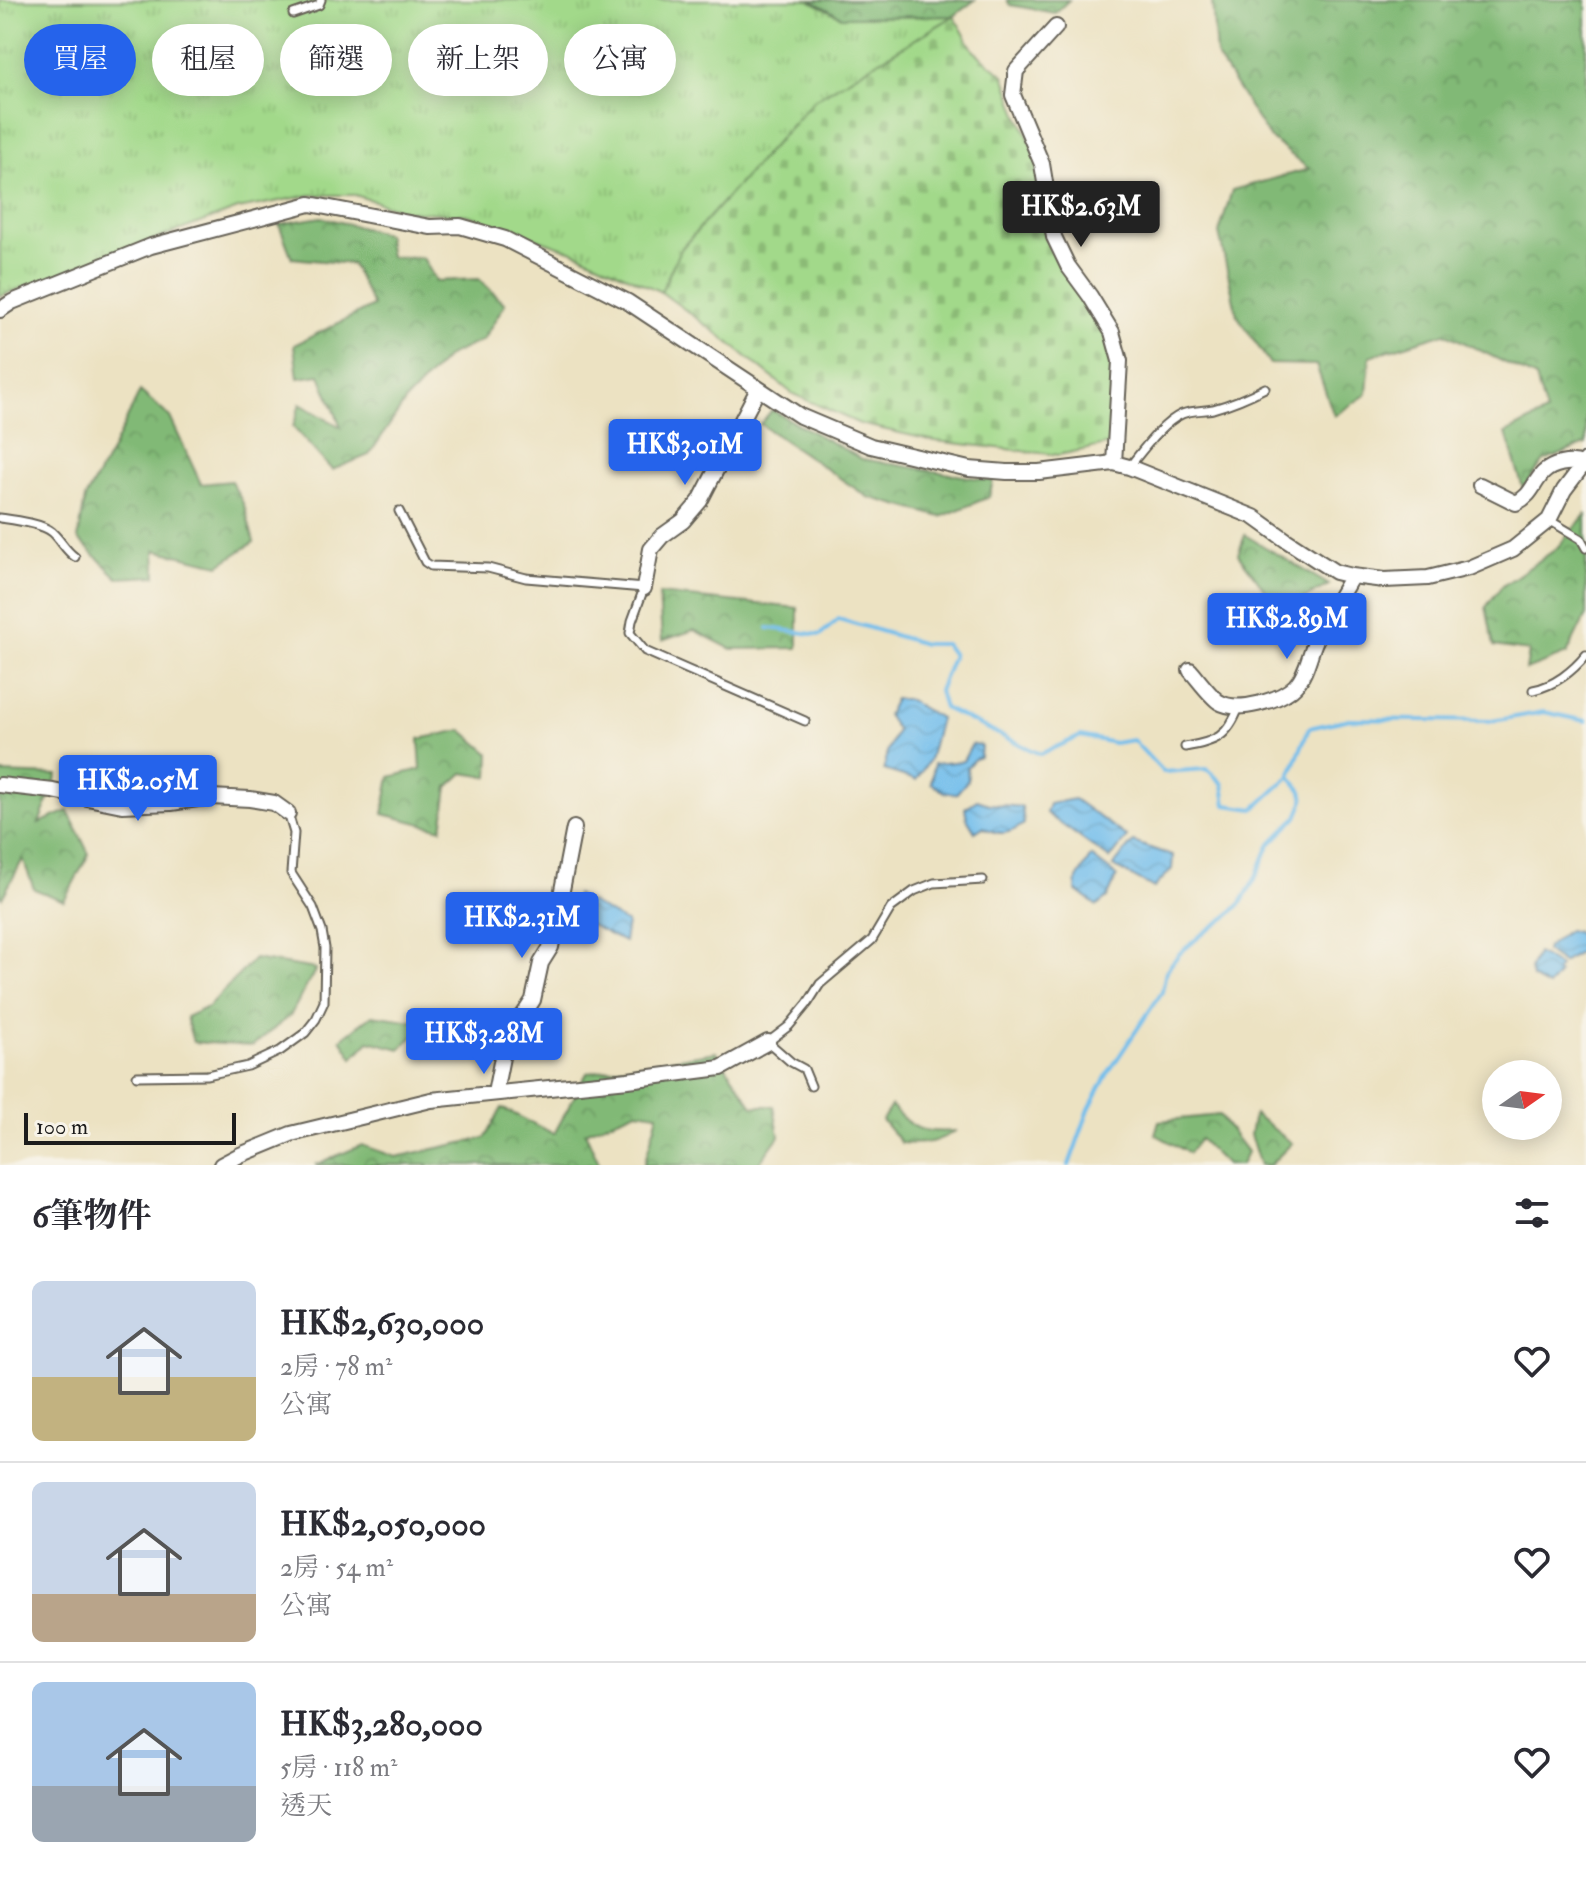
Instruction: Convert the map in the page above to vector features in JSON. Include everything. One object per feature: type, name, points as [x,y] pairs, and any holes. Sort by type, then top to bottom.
[{"type":"street","points":[[1056,27],[1016,71],[1013,95],[1042,164],[1054,237],[1068,266],[1112,332],[1120,361],[1121,465]]},
{"type":"street","points":[[0,310],[12,302],[151,246],[310,204],[430,227],[460,226],[505,239],[628,302],[800,416],[871,446],[969,469],[1039,472],[1121,465],[1254,517],[1335,572],[1384,580],[1428,578],[1469,568],[1513,549],[1549,520],[1564,490],[1584,463],[1562,463],[1545,471],[1527,497],[1516,503],[1480,485]]},
{"type":"street","points":[[644,588],[651,549],[700,501],[758,389]]},
{"type":"street","points":[[1190,670],[1220,702],[1239,707],[1282,695],[1296,686],[1327,619],[1352,576]]},
{"type":"street","points":[[0,785],[53,791],[122,805],[211,797],[250,799],[274,803],[288,813]]},
{"type":"street","points":[[495,1093],[503,1052],[512,1028],[533,1000],[541,963],[551,947],[574,828]]},
{"type":"street","points":[[221,1165],[291,1134],[431,1100],[721,1068],[768,1042]]},
{"type":"lane","points":[[293,14],[319,5],[321,0]]},
{"type":"lane","points":[[1121,465],[1181,414],[1239,401],[1265,388]]},
{"type":"lane","points":[[399,511],[425,562],[431,566],[488,568],[526,578],[644,588],[630,633],[645,651],[805,721]]},
{"type":"lane","points":[[0,518],[44,527],[55,534],[75,557]]},
{"type":"lane","points":[[1549,520],[1581,539],[1586,548]]},
{"type":"lane","points":[[1533,690],[1543,688],[1575,668],[1586,655]]},
{"type":"lane","points":[[1185,747],[1212,741],[1225,732],[1233,724],[1239,707]]},
{"type":"lane","points":[[137,1076],[207,1075],[248,1066],[280,1051],[305,1033],[316,1019],[324,1002],[325,948],[313,907],[291,873],[294,833],[288,813]]},
{"type":"lane","points":[[811,1086],[804,1069],[768,1042],[789,1026],[820,984],[872,940],[891,908],[914,891],[934,883],[983,880]]},
{"type":"green space","points":[[0,0],[809,0],[842,17],[954,16],[814,100],[680,250],[661,292],[573,251],[468,215],[405,211],[355,195],[311,195],[238,209],[0,296]]},
{"type":"green space","points":[[810,0],[975,0],[954,16],[842,17]]},
{"type":"green space","points":[[1007,0],[1069,0],[1055,13],[1010,5]]},
{"type":"green space","points":[[1212,0],[1586,0],[1586,444],[1544,461],[1523,488],[1506,433],[1546,413],[1536,378],[1445,333],[1370,356],[1367,394],[1334,416],[1316,365],[1270,364],[1237,315],[1219,233],[1232,190],[1309,169],[1269,137],[1216,55]]},
{"type":"green space","points":[[954,16],[974,51],[1004,75],[1036,154],[1056,255],[1110,337],[1114,408],[1111,444],[1059,455],[935,441],[860,424],[793,394],[661,292],[680,250],[814,100]]},
{"type":"green space","points":[[321,217],[386,234],[390,257],[423,258],[436,281],[479,279],[505,304],[483,340],[448,356],[407,399],[369,455],[332,470],[293,427],[300,404],[341,427],[320,375],[298,378],[294,345],[373,306],[352,264],[292,258],[279,224]]},
{"type":"green space","points":[[140,391],[170,417],[201,484],[231,481],[244,505],[254,542],[219,565],[155,550],[156,576],[118,578],[78,539],[85,498]]},
{"type":"green space","points":[[772,410],[862,459],[993,481],[989,497],[941,517],[868,497],[760,424]]},
{"type":"green space","points":[[1586,514],[1586,615],[1567,654],[1526,670],[1529,651],[1494,646],[1486,607],[1501,587],[1556,549]]},
{"type":"green space","points":[[1245,535],[1329,585],[1281,611],[1238,554]]},
{"type":"green space","points":[[659,594],[798,608],[798,648],[731,649],[694,630],[662,641]]},
{"type":"green space","points":[[462,730],[490,754],[489,777],[463,773],[448,787],[442,829],[383,814],[390,777],[421,769],[419,739]]},
{"type":"green space","points":[[0,773],[58,775],[39,823],[68,811],[89,854],[64,901],[34,889],[23,859],[2,898],[0,896]]},
{"type":"green space","points":[[254,959],[316,969],[290,1016],[252,1046],[193,1042],[186,1017],[208,1007]]},
{"type":"green space","points":[[372,1015],[413,1021],[424,1026],[400,1049],[369,1041],[353,1058],[341,1039]]},
{"type":"green space","points":[[716,1052],[753,1106],[774,1106],[779,1136],[758,1165],[644,1165],[658,1114],[637,1111],[585,1132],[600,1165],[315,1165],[362,1145],[396,1157],[485,1138],[502,1108],[554,1134],[587,1073]]},
{"type":"green space","points":[[891,1106],[919,1129],[956,1131],[930,1142],[901,1143],[882,1120]]},
{"type":"green space","points":[[1254,1114],[1292,1143],[1270,1165],[1260,1165],[1250,1135]]},
{"type":"green space","points":[[1219,1115],[1247,1152],[1241,1165],[1226,1165],[1200,1139],[1189,1153],[1155,1134],[1159,1121]]},
{"type":"water","points":[[895,699],[906,699],[940,718],[929,760],[916,780],[884,770],[887,752],[897,730],[887,715]]},
{"type":"water","points":[[972,744],[981,745],[980,757],[967,767],[968,780],[956,794],[944,792],[931,783],[934,764],[963,761]]},
{"type":"water","points":[[1074,799],[1127,837],[1110,859],[1046,813],[1049,804]]},
{"type":"water","points":[[977,800],[1022,807],[1024,824],[1004,833],[983,827],[975,832],[965,808]]},
{"type":"water","points":[[1133,842],[1173,856],[1172,869],[1154,888],[1113,866]]},
{"type":"water","points":[[1091,856],[1117,876],[1107,898],[1097,906],[1076,890],[1077,879]]},
{"type":"water","points":[[576,894],[627,923],[624,942],[585,922],[570,926]]},
{"type":"water","points":[[1568,930],[1576,932],[1586,942],[1586,951],[1563,963],[1546,951]]},
{"type":"water","points":[[1537,953],[1559,966],[1556,971],[1559,973],[1548,987],[1532,978],[1530,969]]},
{"type":"waterway","points":[[768,628],[820,635],[839,619],[924,644],[945,644],[953,655],[939,691],[944,708],[1040,754],[1081,736],[1114,743],[1133,740],[1163,772],[1207,769],[1223,784],[1226,805],[1254,809],[1290,776],[1309,728],[1350,719],[1492,721],[1544,712],[1586,721]]},
{"type":"waterway","points":[[1069,1165],[1089,1109],[1108,1073],[1162,992],[1166,971],[1180,953],[1241,903],[1269,845],[1297,817],[1304,800],[1302,791],[1290,776]]}]
